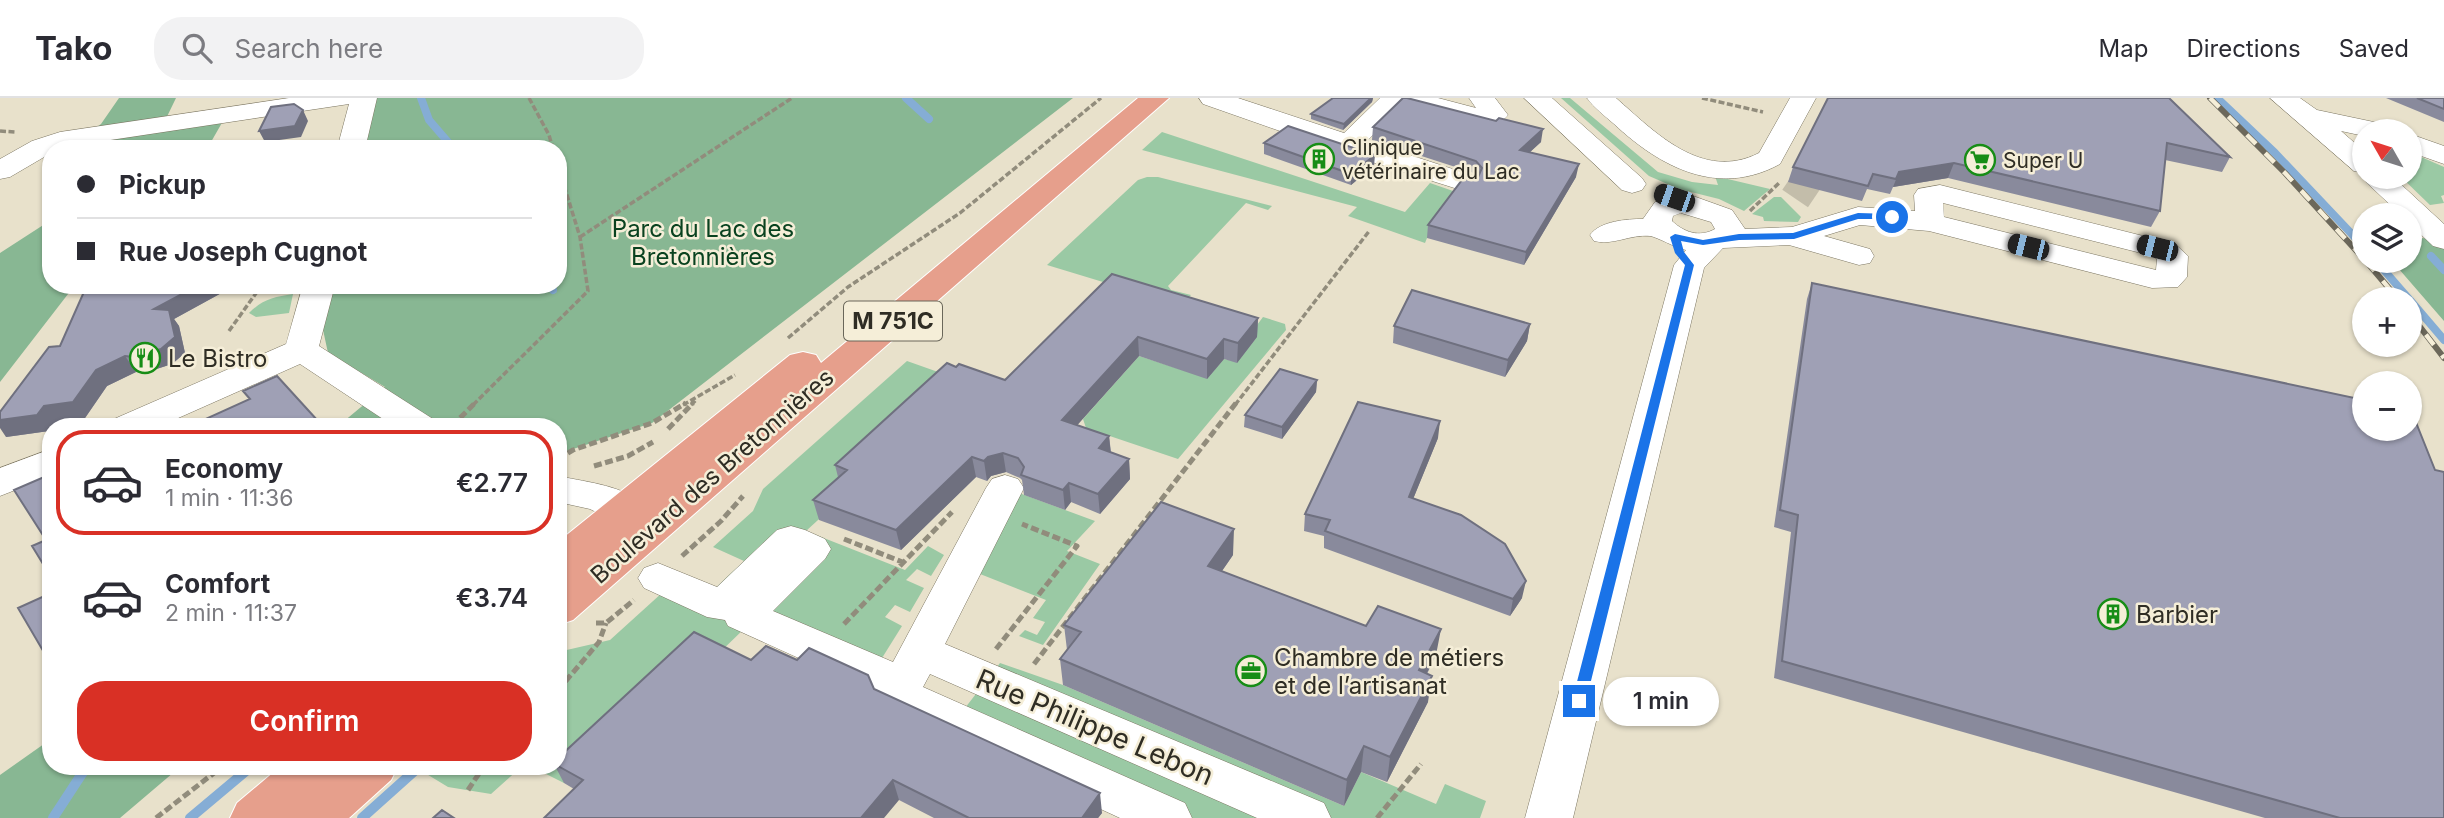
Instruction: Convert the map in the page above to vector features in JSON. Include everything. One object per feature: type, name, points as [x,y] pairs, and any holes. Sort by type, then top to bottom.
[{"type":"main road","name":"Boulevard des Bretonnières","points":[[567,598],[628,527],[1055,152],[1127,98]]},
{"type":"main road","name":"Boulevard des Bretonnières","points":[[567,552],[628,527],[1155,98]]},
{"type":"main road","points":[[255,818],[305,775]]},
{"type":"main road","points":[[314,818],[364,775]]},
{"type":"street","points":[[63,140],[343,98]]},
{"type":"street","points":[[353,140],[364,98]]},
{"type":"street","points":[[1212,98],[1464,182]]},
{"type":"street","points":[[1271,119],[1294,98]]},
{"type":"street","points":[[1347,145],[1395,98]]},
{"type":"street","points":[[1407,98],[1485,118],[1495,115],[1482,98]]},
{"type":"street","points":[[1537,98],[1632,184],[1640,198],[1691,234]]},
{"type":"street","points":[[1600,98],[1679,163],[1744,178],[1778,175],[1791,177]]},
{"type":"street","points":[[2283,98],[2352,154]]},
{"type":"street","points":[[1709,170],[1750,166],[1770,158],[1797,108]]},
{"type":"street","points":[[2308,116],[2352,125]]},
{"type":"street","points":[[0,171],[42,147]]},
{"type":"street","points":[[2422,147],[2444,156]]},
{"type":"street","points":[[1549,818],[1691,234],[1693,205],[1632,184]]},
{"type":"street","points":[[2390,189],[2444,240]]},
{"type":"street","points":[[1788,235],[1829,210],[1858,216],[1930,222],[2152,279],[2167,280],[2171,277],[2173,256],[2164,250],[1940,194],[1928,195],[1930,222]]},
{"type":"street","points":[[1605,235],[1627,228],[1691,234],[1788,235],[1859,256]]},
{"type":"street","points":[[302,350],[316,294]]},
{"type":"street","points":[[147,418],[302,350]]},
{"type":"street","points":[[302,350],[406,418]]},
{"type":"street","points":[[0,483],[42,465]]},
{"type":"street","points":[[567,491],[600,498],[628,527]]},
{"type":"street","points":[[910,668],[999,500]]},
{"type":"street","name":"Rue Philippe Lebon","points":[[658,578],[722,606],[791,540],[811,549],[743,615],[811,645],[910,668],[994,683],[1307,818]]},
{"type":"street","name":"Rue Philippe Lebon","points":[[910,668],[897,695],[1168,818]]},
{"type":"path","points":[[529,98],[550,140]]},
{"type":"path","points":[[580,237],[792,98]]},
{"type":"path","points":[[778,345],[848,287],[960,214],[1101,98]]},
{"type":"path","points":[[1702,98],[1797,108]]},
{"type":"path","points":[[460,418],[588,291],[580,237],[567,195]]},
{"type":"path","points":[[994,683],[1370,230]]},
{"type":"path","points":[[229,331],[255,294]]},
{"type":"path","points":[[567,454],[652,423],[736,375]]},
{"type":"path","points":[[591,466],[628,456],[660,438]]},
{"type":"path","points":[[811,645],[848,622],[964,500],[999,500],[1077,546],[994,683]]},
{"type":"path","points":[[835,535],[905,563]]},
{"type":"path","points":[[567,679],[599,642],[606,623]]},
{"type":"path","points":[[1377,818],[1421,764]]},
{"type":"path","points":[[156,818],[211,775]]},
{"type":"path","points":[[468,790],[478,775]]},
{"type":"green space","points":[[119,98],[176,98],[161,129],[223,121],[212,140],[81,140],[101,124]]},
{"type":"green space","name":"Parc du Lac des Bretonnières","points":[[373,98],[1073,98],[652,423],[567,451],[567,418],[348,418],[385,387],[328,353],[322,325],[329,294],[567,294],[567,140],[363,140]]},
{"type":"green space","points":[[1561,98],[1570,98],[1658,172],[1692,182],[1718,185],[1715,176],[1770,189],[1744,211],[1719,199],[1679,189],[1649,176]]},
{"type":"green space","points":[[1162,132],[1405,212],[1430,183],[1479,200],[1427,238],[1425,243],[1348,216],[1357,207],[1142,150]]},
{"type":"green space","points":[[2422,157],[2444,167],[2444,195],[2441,196],[2444,203],[2430,205],[2413,189],[2422,189]]},
{"type":"green space","points":[[1158,177],[1272,206],[1268,210],[1246,203],[1168,286],[1171,290],[1191,295],[1181,305],[1254,329],[1263,317],[1285,324],[1286,330],[1178,459],[1086,428],[1083,419],[1139,356],[1207,378],[1224,359],[1237,362],[1257,337],[1159,299],[1047,265],[1138,180]]},
{"type":"green space","points":[[1774,197],[1781,197],[1801,217],[1798,222],[1764,221],[1763,217],[1752,214]]},
{"type":"green space","points":[[42,226],[42,294],[68,294],[0,382],[0,253]]},
{"type":"green space","points":[[2422,238],[2444,240],[2444,321],[2422,296],[2422,287],[2415,287],[2402,273],[2422,273]]},
{"type":"green space","points":[[293,294],[289,313],[256,317],[249,313],[269,299]]},
{"type":"green space","points":[[907,361],[955,378],[852,489],[806,531],[905,570],[928,546],[944,555],[931,576],[917,569],[906,580],[924,588],[910,612],[895,605],[885,617],[902,626],[877,666],[710,593],[744,561],[713,547],[753,511],[763,489]]},
{"type":"green space","points":[[1019,493],[1095,521],[1067,551],[1100,564],[1043,645],[1019,636],[1025,630],[1037,635],[1045,622],[1033,618],[1046,600],[975,572]]},
{"type":"green space","points":[[663,592],[746,627],[714,658],[564,783],[548,775],[567,775],[567,650],[610,640]]},
{"type":"green space","points":[[1000,663],[1063,685],[1344,806],[1361,772],[1436,804],[1445,784],[1486,801],[1480,818],[1175,818],[958,717]]},
{"type":"green space","points":[[42,745],[42,775],[171,775],[120,818],[0,818],[0,775]]},
{"type":"green space","points":[[428,775],[512,775],[491,794],[448,787]]},
{"type":"building","points":[[1333,98],[1371,98],[1344,124],[1311,114]]},
{"type":"building","points":[[1403,98],[1496,121],[1499,118],[1543,129],[1520,150],[1579,164],[1526,252],[1428,225],[1462,180],[1478,177],[1482,168],[1476,161],[1373,127]]},
{"type":"building","name":"Super U","points":[[1828,98],[2169,98],[2230,157],[2167,143],[2160,211],[1954,163],[1899,172],[1896,179],[1873,174],[1868,186],[1793,167]]},
{"type":"building","points":[[2417,98],[2444,98],[2444,109]]},
{"type":"building","points":[[294,104],[303,110],[295,126],[259,131],[271,107]]},
{"type":"building","points":[[1288,126],[1375,155],[1351,174],[1264,143]]},
{"type":"building","points":[[1112,274],[1258,318],[1238,343],[1224,339],[1207,359],[1138,337],[1062,420],[1109,436],[1099,448],[1129,459],[1098,494],[1069,483],[1063,490],[1021,475],[1024,467],[1018,458],[1003,453],[988,457],[984,461],[972,457],[896,530],[813,500],[847,470],[835,465],[947,363],[956,367],[959,364],[1005,380]]},
{"type":"building","name":"Barbier","points":[[1812,283],[2352,397],[2352,441],[2422,441],[2422,438],[2435,470],[2444,472],[2444,818],[2340,818],[1782,661],[1798,515],[1780,510]]},
{"type":"building","points":[[1412,290],[1530,324],[1508,360],[1394,326]]},
{"type":"building","points":[[83,294],[182,294],[154,309],[169,310],[175,337],[161,349],[134,357],[125,356],[96,370],[73,402],[44,406],[37,415],[0,420],[0,412],[49,347],[60,346]]},
{"type":"building","points":[[1280,369],[1317,380],[1282,427],[1245,415]]},
{"type":"building","points":[[277,376],[315,418],[208,418],[250,399],[243,391]]},
{"type":"building","points":[[1358,402],[1440,421],[1409,497],[1461,515],[1505,544],[1526,581],[1513,599],[1325,531],[1330,520],[1305,514]]},
{"type":"building","points":[[42,478],[42,534],[14,490]]},
{"type":"building","name":"Chambre de métiers et de l’artisanat","points":[[1161,502],[1234,529],[1208,566],[1366,626],[1378,606],[1441,629],[1419,670],[1432,676],[1390,757],[1364,746],[1347,780],[1060,659],[1081,632],[1064,625]]},
{"type":"building","points":[[42,542],[42,562],[32,546]]},
{"type":"building","points":[[42,597],[42,649],[18,608]]},
{"type":"building","points":[[694,632],[751,660],[766,646],[797,660],[809,648],[868,675],[874,689],[1100,793],[1082,818],[969,818],[893,780],[861,818],[544,818],[583,780],[567,771],[567,750]]},
{"type":"building","points":[[442,810],[454,818],[433,818]]},
{"type":"waterway","points":[[421,98],[429,120],[446,140]]},
{"type":"waterway","points":[[906,98],[929,119]]},
{"type":"waterway","points":[[2217,98],[2275,153],[2352,234]]},
{"type":"waterway","points":[[2431,256],[2444,270]]},
{"type":"waterway","points":[[2386,273],[2399,287]]},
{"type":"waterway","points":[[2422,314],[2444,340]]},
{"type":"waterway","points":[[53,818],[81,775]]},
{"type":"waterway","points":[[190,818],[241,775]]},
{"type":"waterway","points":[[362,818],[410,775]]},
{"type":"tunnel","points":[[1791,177],[1822,198]]},
{"type":"railway","points":[[2210,98],[2285,173],[2352,246]]},
{"type":"railway","points":[[2376,273],[2388,287]]},
{"type":"railway","points":[[2422,330],[2444,358]]},
{"type":"place","name":"Clinique vétérinaire du Lac","points":[[1319,159]]},
{"type":"place","name":"Super U","points":[[1980,160]]},
{"type":"place","name":"Le Bistro","points":[[145,358]]},
{"type":"place","name":"Barbier","points":[[2113,614]]},
{"type":"place","name":"Chambre de métiers et de l’artisanat","points":[[1251,671]]},
{"type":"route","points":[[1579,701],[1689,265],[1680,253],[1675,237],[1703,243],[1739,237],[1794,236],[1858,216],[1892,217]]}]
